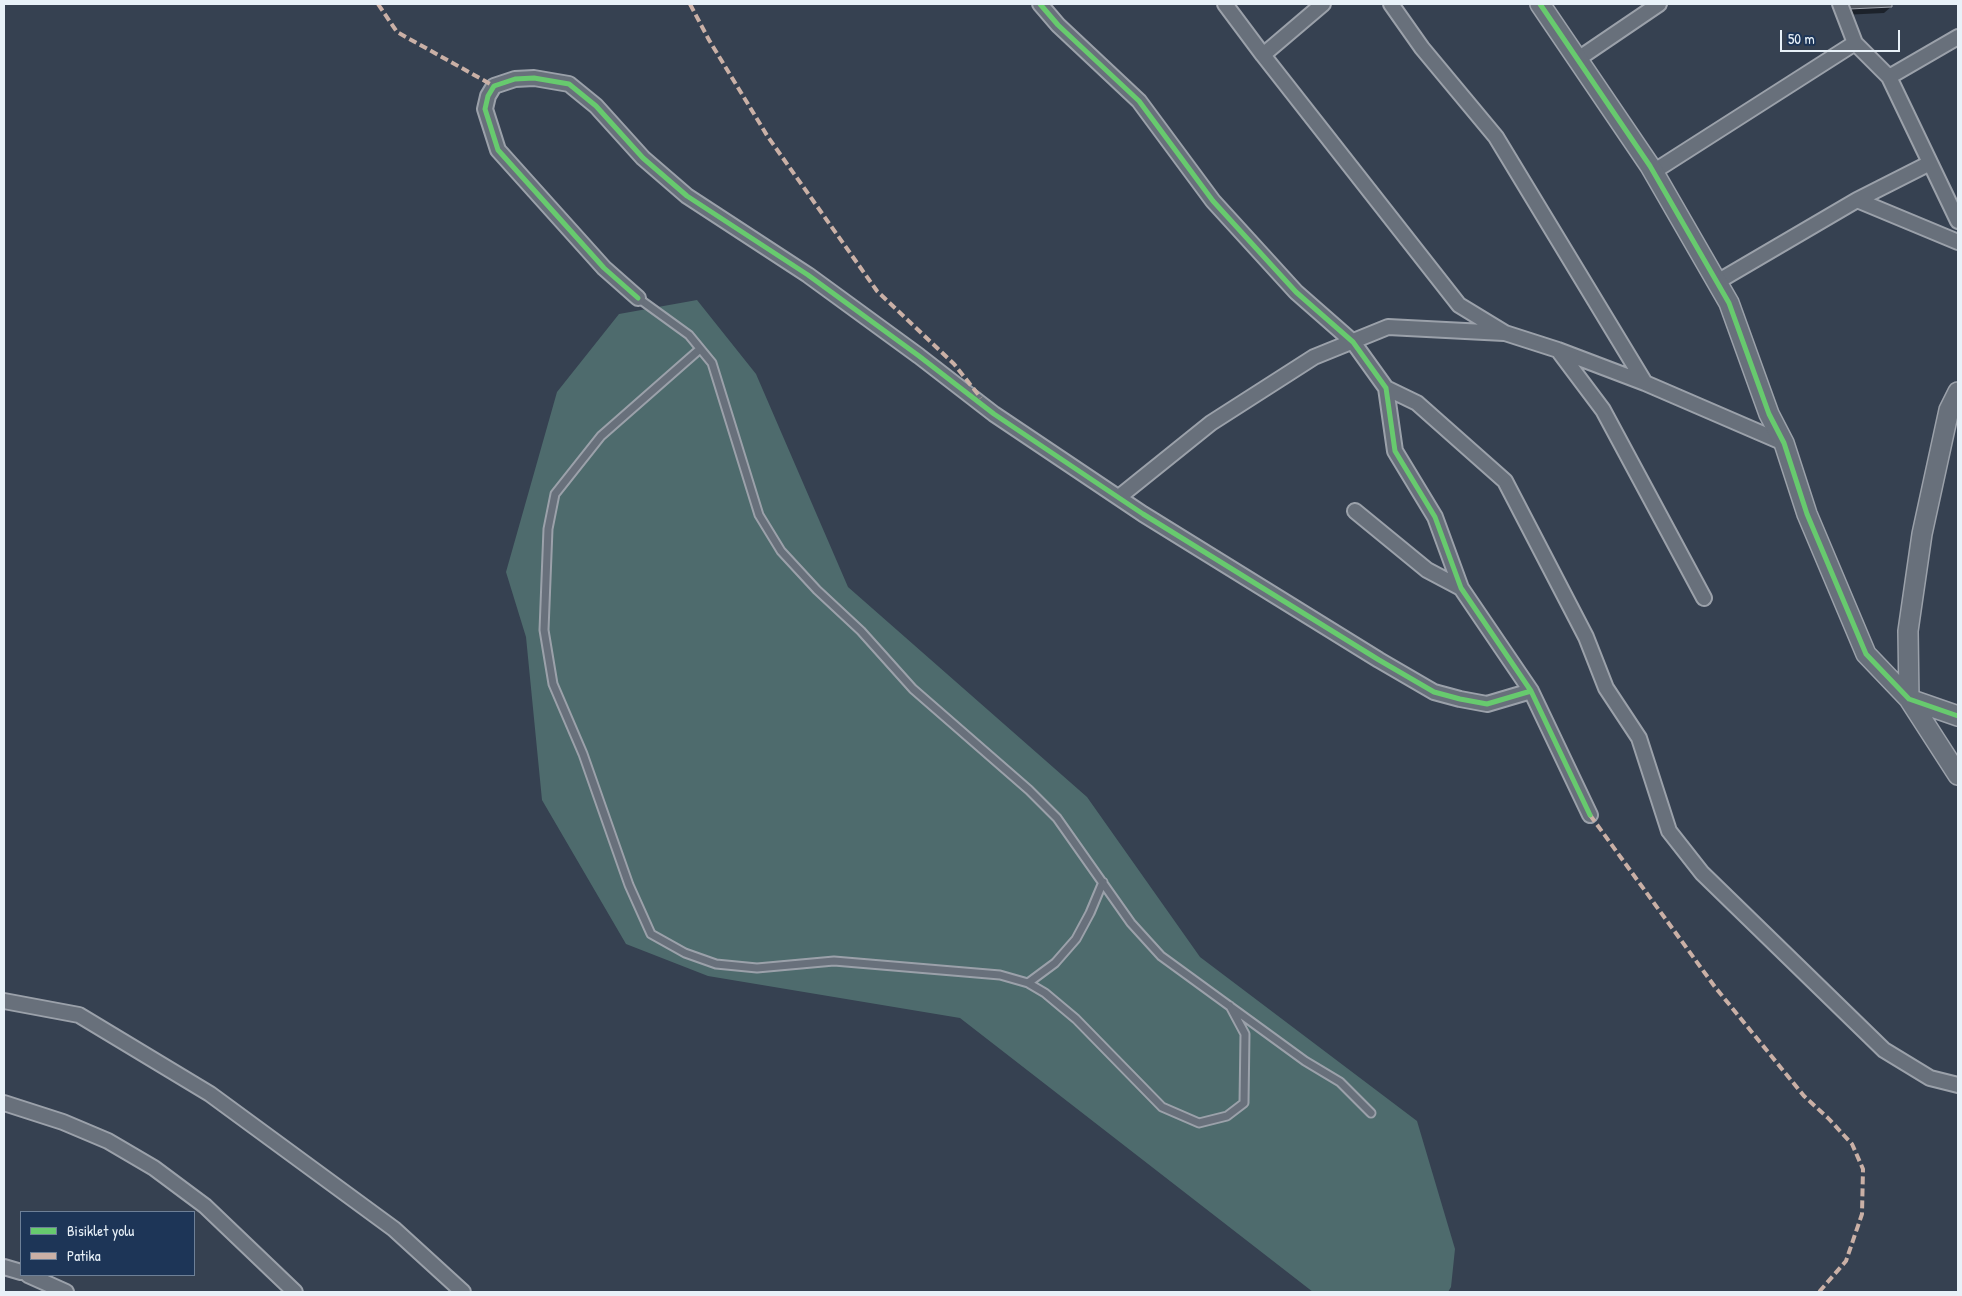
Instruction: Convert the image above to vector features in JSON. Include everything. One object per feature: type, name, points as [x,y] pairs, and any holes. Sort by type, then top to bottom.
[{"type":"street","points":[[1040,4],[1058,25],[1139,100],[1213,201],[1296,292],[1353,342],[1386,388],[1395,451],[1435,517],[1461,588],[1531,692],[1590,815]]},
{"type":"street","points":[[1225,4],[1459,305],[1505,333],[1558,350],[1645,383],[1784,443]]},
{"type":"street","points":[[1263,55],[1323,4]]},
{"type":"street","points":[[1390,4],[1422,48],[1496,137],[1645,383]]},
{"type":"street","points":[[1540,4],[1653,172],[1729,303],[1769,414],[1784,443],[1810,523],[1866,654],[1910,699],[1958,776]]},
{"type":"street","points":[[1578,59],[1660,4]]},
{"type":"street","points":[[1840,4],[1855,43],[1889,77],[1958,221]]},
{"type":"street","points":[[1889,77],[1958,37]]},
{"type":"street","points":[[1653,172],[1855,43]]},
{"type":"street","points":[[638,298],[604,268],[498,150],[485,109],[488,96],[494,86],[515,79],[534,78],[569,84],[596,106],[643,158],[687,196],[808,275],[919,356],[994,414],[1119,497],[1434,692],[1487,704],[1531,692]]},
{"type":"street","points":[[1717,282],[1857,200],[1930,163]]},
{"type":"street","points":[[1857,200],[1958,242]]},
{"type":"street","points":[[1119,497],[1211,423],[1314,357],[1388,327],[1505,333]]},
{"type":"street","points":[[1558,350],[1602,410],[1704,598]]},
{"type":"street","points":[[1386,388],[1418,403],[1505,481],[1586,637],[1606,688],[1639,738],[1669,832],[1702,872],[1884,1050],[1930,1078],[1958,1085]]},
{"type":"street","points":[[1910,699],[1908,631],[1922,534],[1948,410],[1958,392]]},
{"type":"street","points":[[1356,511],[1427,570],[1461,588]]},
{"type":"street","points":[[1910,699],[1958,716]]},
{"type":"street","points":[[4,1001],[78,1015],[210,1094],[394,1229],[463,1292]]},
{"type":"street","points":[[4,1103],[63,1122],[108,1141],[154,1168],[205,1206],[295,1292]]},
{"type":"street","points":[[4,1267],[20,1272]]},
{"type":"street","points":[[30,1276],[66,1292]]},
{"type":"lane","points":[[638,298],[689,336],[712,363],[759,515],[781,551],[817,590],[861,632],[913,689],[1029,790],[1057,818],[1131,923],[1161,956],[1305,1061],[1340,1082],[1371,1113]]},
{"type":"lane","points":[[700,349],[601,436],[555,494],[548,530],[544,630],[553,684],[583,754],[629,885],[651,934],[685,953],[716,964],[757,968],[834,960],[1000,975],[1028,983],[1045,993],[1076,1019],[1162,1107],[1199,1123],[1227,1116],[1244,1103],[1246,1034],[1230,1006]]},
{"type":"lane","points":[[1028,983],[1055,963],[1076,939],[1090,913],[1103,882]]},
{"type":"green space","points":[[697,300],[756,374],[848,587],[1087,797],[1200,957],[1417,1121],[1455,1249],[1451,1287],[1448,1292],[1313,1292],[960,1018],[708,976],[626,944],[542,800],[526,637],[506,572],[557,392],[619,314]]},
{"type":"building","points":[[1849,4],[1892,4],[1892,7],[1849,9]]},
{"type":"marked path","points":[[378,4],[397,32],[494,86]]},
{"type":"marked path","points":[[690,4],[709,40],[768,137],[877,291],[954,364],[981,398]]},
{"type":"marked path","points":[[1590,815],[1715,987],[1804,1096],[1852,1144],[1863,1169],[1862,1214],[1846,1261],[1819,1292]]},
{"type":"cycle path","points":[[1040,4],[1058,25],[1139,101],[1213,201],[1296,292],[1353,342],[1386,388],[1395,451],[1435,517],[1461,588],[1531,691],[1590,815]]},
{"type":"cycle path","points":[[1540,4],[1650,166],[1729,303],[1769,414],[1784,443],[1807,514],[1866,654],[1909,699],[1958,716]]},
{"type":"cycle path","points":[[638,298],[604,268],[498,150],[485,109],[488,96],[494,86],[515,79],[534,78],[569,84],[596,106],[643,158],[687,196],[808,275],[919,356],[994,414],[1143,514],[1379,660],[1434,692],[1460,699],[1487,704],[1531,691]]}]
